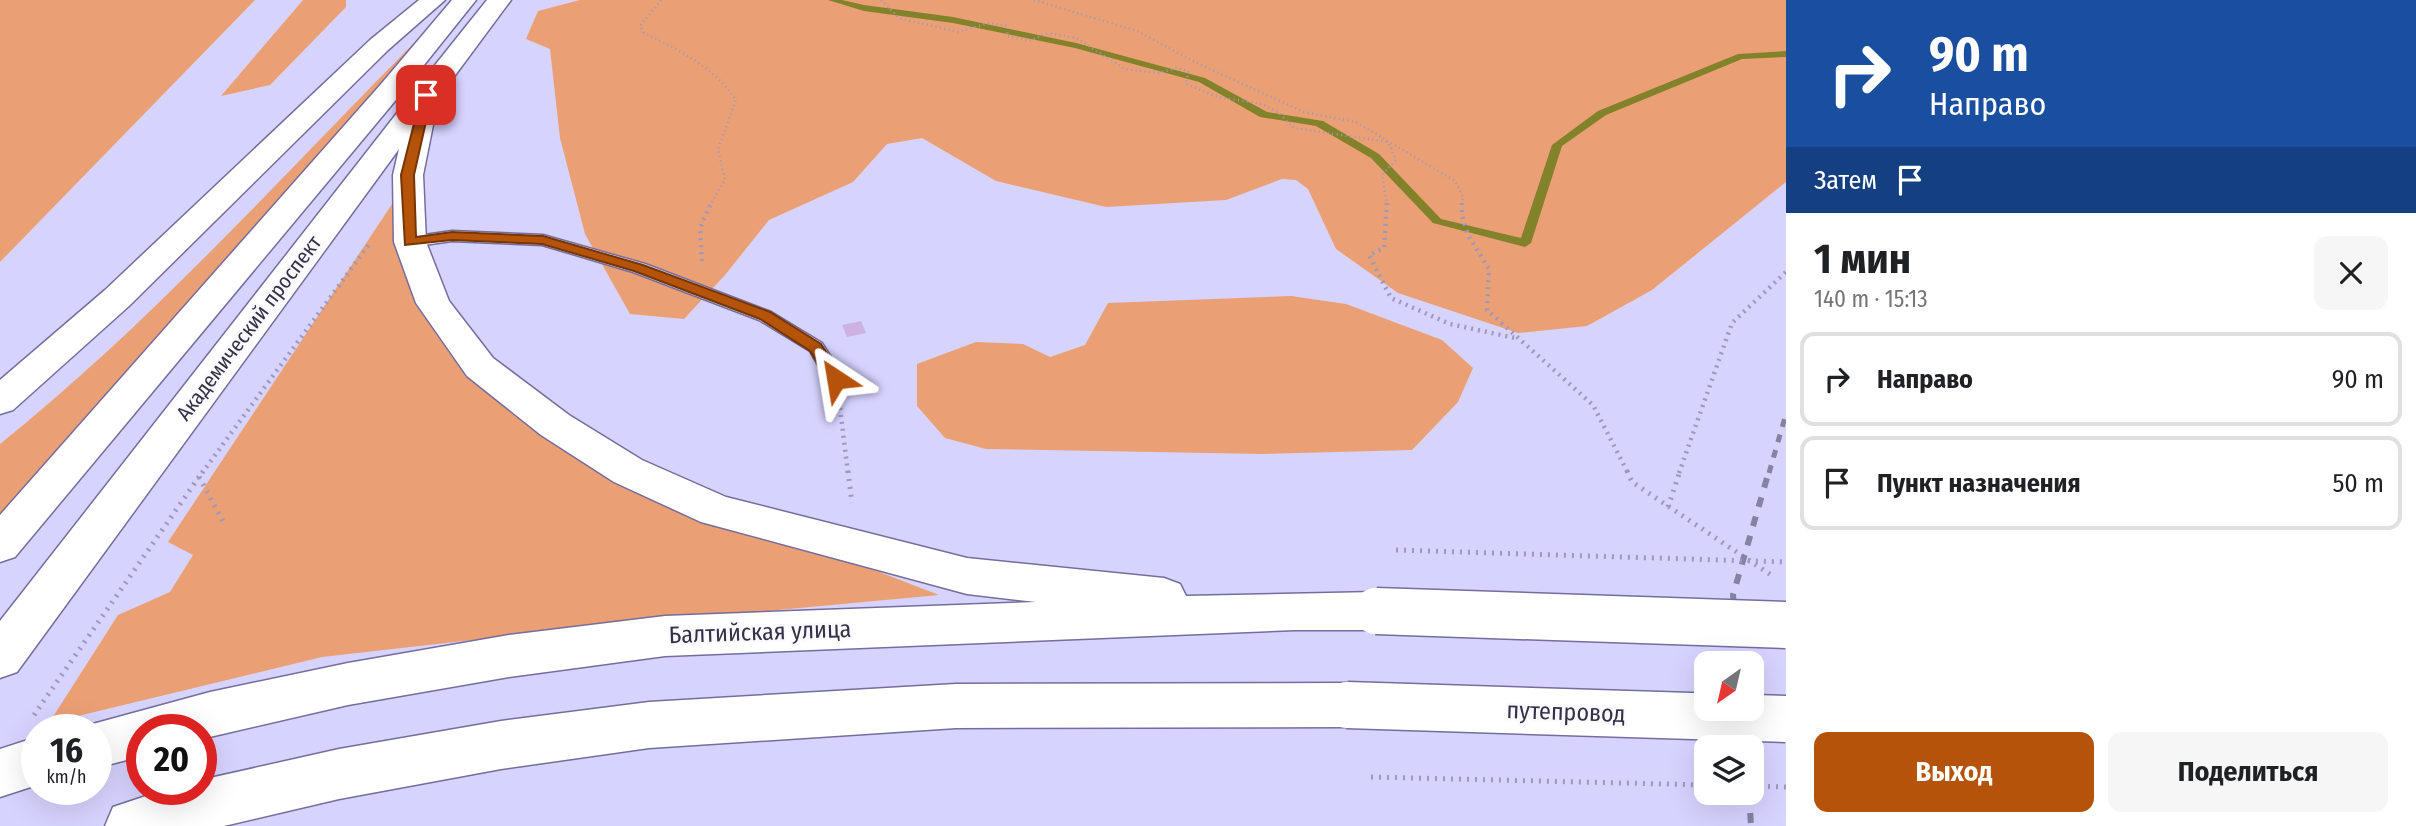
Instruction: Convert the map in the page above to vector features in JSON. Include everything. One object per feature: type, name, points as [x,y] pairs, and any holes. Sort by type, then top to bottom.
[{"type":"main road","points":[[0,401],[117,298],[379,45],[433,0]]},
{"type":"main road","name":"Академический проспект","points":[[0,657],[408,92],[464,0]]},
{"type":"main road","name":"Академический проспект","points":[[0,545],[408,92],[499,0]]},
{"type":"main road","points":[[408,92],[408,175],[392,240],[433,303],[480,366],[555,425],[628,471],[716,511],[967,576],[1295,611]]},
{"type":"main road","name":"Балтийская улица","points":[[210,714],[348,684],[509,656],[665,636],[1295,611],[1376,611],[1786,625]]},
{"type":"main road","name":"путепровод","points":[[132,826],[187,809],[339,774],[501,746],[649,725],[956,706],[1347,705],[1786,719]]},
{"type":"main road","points":[[0,773],[21,753]]},
{"type":"lane","points":[[392,240],[452,236],[543,240],[639,268],[765,316],[816,347],[836,379]]},
{"type":"path","points":[[661,0],[640,26],[643,33],[706,66],[727,82],[736,100],[718,149],[725,180],[706,209],[697,245],[718,298]]},
{"type":"path","points":[[881,0],[899,18],[958,32],[989,23],[1008,26],[1007,36],[1028,41],[1048,33],[1076,38],[1096,48],[1105,58],[1125,69],[1159,73],[1176,68],[1188,71],[1186,84],[1221,98],[1245,98],[1282,113],[1294,128],[1388,142]]},
{"type":"path","points":[[1034,0],[1138,31],[1197,63],[1304,112],[1356,122],[1455,181],[1463,197],[1461,213],[1473,244],[1489,268],[1487,310],[1593,405],[1632,482],[1776,578]]},
{"type":"path","points":[[1388,142],[1396,160],[1382,175],[1388,209],[1384,248],[1369,255],[1391,298],[1450,324],[1519,338]]},
{"type":"path","points":[[49,714],[119,592],[200,477],[392,240]]},
{"type":"path","points":[[1668,507],[1706,391],[1732,323],[1786,272]]},
{"type":"path","points":[[836,379],[852,503]]},
{"type":"path","points":[[200,477],[225,525]]},
{"type":"path","points":[[1396,550],[1786,562]]},
{"type":"path","points":[[1371,777],[1694,785]]},
{"type":"path","points":[[1764,786],[1786,787]]},
{"type":"shaded area","points":[[0,0],[255,0],[0,262]]},
{"type":"shaded area","points":[[303,0],[346,0],[346,7],[270,85],[221,96]]},
{"type":"shaded area","points":[[580,0],[1786,0],[1786,182],[1652,290],[1587,326],[1518,333],[1398,293],[1336,249],[1308,189],[1296,180],[1282,179],[1226,200],[1106,207],[996,181],[922,138],[887,144],[853,182],[769,220],[725,275],[684,319],[630,314],[585,234],[560,138],[550,49],[526,39],[538,11]]},
{"type":"shaded area","points":[[420,37],[103,414],[0,526],[0,444],[56,397],[164,298]]},
{"type":"shaded area","points":[[406,183],[433,299],[503,385],[716,509],[939,595],[562,630],[322,657],[86,714],[55,714],[118,615],[170,592],[193,555],[168,542]]},
{"type":"shaded area","points":[[1291,296],[1346,304],[1442,340],[1473,368],[1458,402],[1412,450],[1263,454],[986,449],[945,438],[917,406],[917,364],[976,342],[1023,344],[1050,357],[1085,345],[1108,303]]},
{"type":"building","points":[[861,321],[866,333],[847,337],[842,325]]},
{"type":"waterway","points":[[832,0],[864,8],[953,20],[1076,46],[1202,80],[1264,115],[1319,123],[1375,156],[1437,221],[1525,243],[1557,145],[1602,113],[1741,56],[1786,54]]},
{"type":"railway","points":[[1769,473],[1786,414]]},
{"type":"railway","points":[[1738,651],[1733,595],[1769,471]]},
{"type":"railway","points":[[1743,721],[1744,735]]},
{"type":"railway","points":[[1750,805],[1751,826]]},
{"type":"route","points":[[426,95],[408,175],[410,242],[452,236],[543,240],[639,268],[765,316],[816,347],[836,379]]}]
